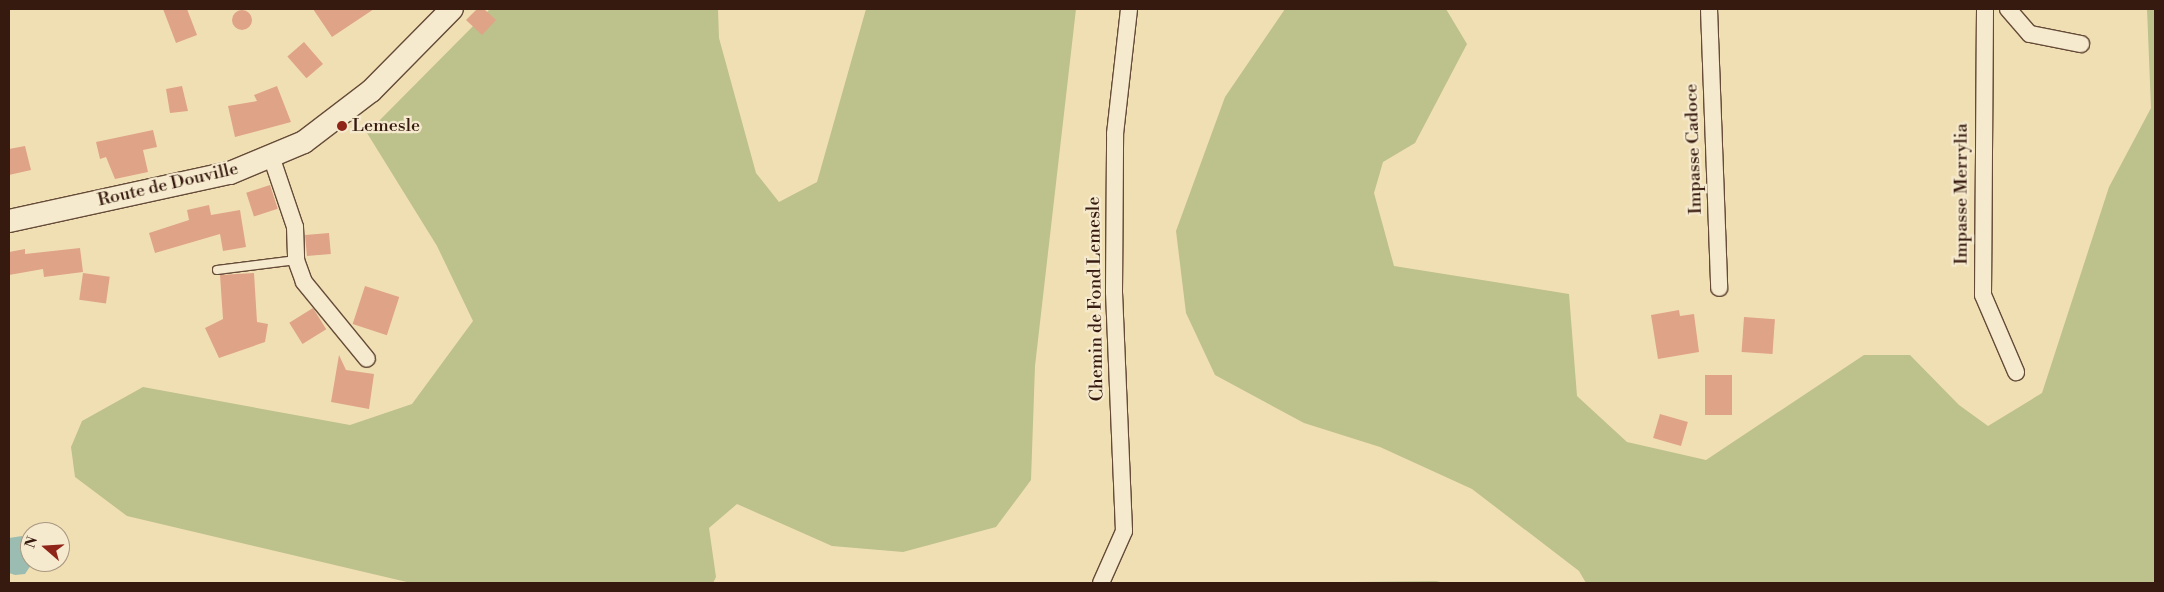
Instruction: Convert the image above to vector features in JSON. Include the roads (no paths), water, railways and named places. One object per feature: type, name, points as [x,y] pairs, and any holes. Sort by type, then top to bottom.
[{"type":"main road","name":"Route de Douville","points":[[9,221],[230,173],[304,142],[371,91],[452,9]]},
{"type":"street","name":"Chemin de Fond Lemesle","points":[[1101,583],[1124,530],[1114,292],[1115,144],[1129,9]]},
{"type":"street","name":"Impasse Cadoce","points":[[1709,9],[1719,288]]},
{"type":"street","name":"Impasse Merrylia","points":[[1985,9],[1983,295],[2016,372]]},
{"type":"street","points":[[2008,9],[2030,34],[2081,44]]},
{"type":"street","points":[[271,156],[295,227],[296,260],[314,299],[367,359]]},
{"type":"lane","points":[[217,270],[296,260]]},
{"type":"water","points":[[20,536],[20,572],[26,572],[25,574],[15,575],[9,573],[9,538]]},
{"type":"place","name":"Lemesle","points":[[342,126]]}]
